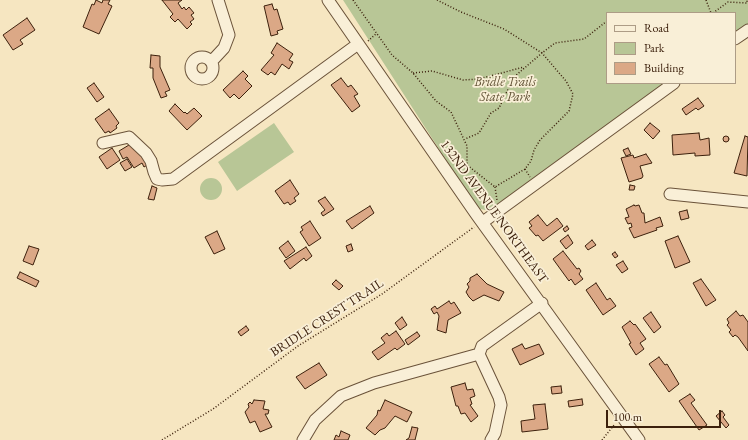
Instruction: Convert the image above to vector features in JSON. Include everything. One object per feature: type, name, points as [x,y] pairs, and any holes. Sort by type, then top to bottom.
[{"type":"street","points":[[211,62],[224,48],[229,35],[218,0]]},
{"type":"street","name":"132ND AVENUE NORTHEAST","points":[[328,0],[361,44],[477,221],[542,304],[639,440]]},
{"type":"street","points":[[736,38],[748,30]]},
{"type":"street","points":[[103,143],[129,137],[146,153],[151,161],[157,179],[173,179],[361,44]]},
{"type":"street","points":[[477,221],[673,84]]},
{"type":"street","points":[[670,194],[748,202]]},
{"type":"street","points":[[491,440],[495,433],[501,405],[499,397],[479,354],[482,346],[542,304]]},
{"type":"street","points":[[303,440],[315,420],[341,396],[374,383],[479,354]]},
{"type":"path","points":[[353,0],[367,22],[377,33],[392,55],[413,73],[436,101],[451,112],[467,146],[467,164],[495,187],[498,199],[492,204]]},
{"type":"path","points":[[437,0],[504,30],[542,52],[566,81],[573,94],[569,111],[540,140],[534,150],[531,161],[525,168],[495,187]]},
{"type":"path","points":[[706,0],[712,12]]},
{"type":"path","points":[[713,12],[728,2],[735,4],[747,3],[747,0]]},
{"type":"path","points":[[464,139],[478,133],[491,113],[499,108],[514,77],[542,52],[555,43],[584,38],[606,22]]},
{"type":"path","points":[[361,44],[377,33]]},
{"type":"path","points":[[413,73],[432,71],[463,80],[479,79],[524,67]]},
{"type":"path","name":"BRIDLE CREST TRAIL","points":[[162,440],[213,409],[298,346],[382,294],[470,232],[474,228],[477,221]]},
{"type":"path","points":[[602,440],[614,425]]},
{"type":"green space","name":"Bridle Trails State Park","points":[[343,0],[748,0],[748,24],[736,32],[736,12],[606,12],[606,84],[664,84],[492,208],[485,210],[477,208]]},
{"type":"green space","points":[[274,123],[294,152],[237,191],[218,162]]},
{"type":"green space","points":[[211,178],[215,179],[221,185],[221,193],[215,199],[211,200],[207,199],[201,193],[200,189],[201,185],[207,179]]},
{"type":"building","points":[[96,0],[102,3],[103,0],[110,0],[108,4],[112,6],[99,34],[83,27],[92,4],[94,5]]},
{"type":"building","points":[[162,0],[182,0],[178,3],[182,9],[184,7],[186,10],[189,7],[194,13],[191,15],[194,19],[190,22],[192,24],[187,29],[178,19],[175,22],[170,17],[173,14]]},
{"type":"building","points":[[272,4],[274,10],[277,9],[283,29],[277,31],[278,34],[271,36],[264,6]]},
{"type":"building","points":[[27,18],[35,30],[20,40],[23,44],[13,50],[3,35]]},
{"type":"building","points":[[277,43],[293,54],[289,60],[293,62],[289,69],[282,64],[275,75],[271,72],[268,75],[261,70],[274,55],[271,53]]},
{"type":"building","points":[[151,55],[160,56],[160,67],[170,90],[165,92],[167,96],[161,98],[153,78],[153,68],[150,68]]},
{"type":"building","points":[[243,71],[248,76],[245,79],[252,86],[239,99],[234,94],[230,98],[223,90]]},
{"type":"building","points":[[341,78],[348,87],[351,85],[358,94],[354,96],[360,106],[352,112],[331,85]]},
{"type":"building","points":[[94,83],[104,97],[97,102],[87,88]]},
{"type":"building","points":[[698,98],[704,106],[698,110],[696,108],[686,115],[682,109]]},
{"type":"building","points":[[175,104],[184,113],[185,112],[187,114],[194,108],[202,116],[187,130],[169,111]]},
{"type":"building","points":[[109,109],[119,123],[116,126],[117,128],[110,133],[109,131],[105,133],[95,119]]},
{"type":"building","points":[[650,123],[660,131],[653,139],[644,130]]},
{"type":"building","points":[[699,133],[700,140],[709,138],[710,155],[695,156],[695,153],[673,155],[672,135]]},
{"type":"building","points":[[726,136],[729,139],[726,142],[723,139]]},
{"type":"building","points":[[745,136],[748,137],[747,176],[734,173]]},
{"type":"building","points":[[134,142],[149,164],[144,167],[142,163],[134,168],[127,157],[123,159],[119,151]]},
{"type":"building","points":[[112,148],[120,160],[107,169],[99,157]]},
{"type":"building","points":[[628,148],[631,154],[626,156],[623,150]]},
{"type":"building","points":[[646,154],[652,163],[640,166],[643,176],[642,178],[629,182],[621,158],[633,155],[634,158]]},
{"type":"building","points":[[127,159],[132,167],[125,171],[120,163]]},
{"type":"building","points":[[290,180],[299,194],[294,198],[296,201],[290,205],[288,202],[284,204],[275,191]]},
{"type":"building","points":[[630,185],[635,186],[634,190],[629,190]]},
{"type":"building","points":[[152,186],[157,188],[154,200],[148,199]]},
{"type":"building","points":[[325,197],[334,209],[323,216],[321,213],[325,210],[318,201]]},
{"type":"building","points":[[634,205],[639,205],[642,213],[644,213],[645,223],[660,217],[663,226],[656,228],[657,230],[634,238],[629,228],[632,227],[631,223],[628,224],[625,218],[629,217],[626,209]]},
{"type":"building","points":[[370,206],[374,213],[352,229],[346,221]]},
{"type":"building","points":[[687,210],[689,218],[681,220],[679,212]]},
{"type":"building","points":[[538,215],[547,226],[557,218],[563,226],[543,241],[529,228],[532,226],[529,222]]},
{"type":"building","points":[[310,221],[321,238],[309,246],[300,232],[303,230],[301,227]]},
{"type":"building","points":[[567,226],[569,229],[565,232],[563,229]]},
{"type":"building","points":[[217,231],[225,249],[214,254],[205,237]]},
{"type":"building","points":[[568,235],[573,243],[566,249],[560,241]]},
{"type":"building","points":[[678,236],[690,262],[675,268],[665,241]]},
{"type":"building","points":[[592,240],[596,245],[588,250],[585,246]]},
{"type":"building","points":[[288,241],[295,251],[286,258],[279,248]]},
{"type":"building","points":[[351,244],[353,250],[348,252],[346,246]]},
{"type":"building","points":[[29,246],[39,249],[33,265],[23,261]]},
{"type":"building","points":[[306,247],[312,256],[306,261],[304,258],[290,269],[284,261]]},
{"type":"building","points":[[563,251],[577,269],[579,268],[581,271],[579,274],[583,279],[575,285],[571,279],[569,281],[553,259]]},
{"type":"building","points":[[615,252],[618,256],[615,258],[612,254]]},
{"type":"building","points":[[623,261],[628,269],[622,273],[616,265]]},
{"type":"building","points":[[20,272],[39,281],[36,287],[17,278]]},
{"type":"building","points":[[477,274],[487,284],[504,292],[499,301],[484,295],[473,301],[469,297],[466,292],[469,287],[467,284],[470,281],[470,278]]},
{"type":"building","points":[[701,279],[716,300],[706,306],[693,283]]},
{"type":"building","points":[[336,280],[343,286],[339,290],[332,284]]},
{"type":"building","points":[[596,283],[607,300],[610,298],[616,306],[603,315],[586,290]]},
{"type":"building","points":[[449,301],[451,304],[454,302],[461,313],[448,320],[446,333],[437,330],[439,316],[437,312],[434,314],[431,309],[435,306],[437,309]]},
{"type":"building","points":[[736,311],[740,316],[743,315],[748,322],[748,351],[738,337],[735,335],[733,337],[729,332],[731,330],[727,325],[729,323],[727,319]]},
{"type":"building","points":[[651,312],[661,327],[654,333],[643,318]]},
{"type":"building","points":[[402,317],[407,325],[400,330],[395,323]]},
{"type":"building","points":[[630,321],[634,325],[635,324],[646,339],[640,343],[644,349],[636,355],[629,344],[631,343],[622,327]]},
{"type":"building","points":[[246,326],[249,330],[241,336],[238,332]]},
{"type":"building","points":[[396,331],[405,344],[397,350],[395,348],[378,360],[372,352],[385,343],[381,338],[387,333],[389,336]]},
{"type":"building","points":[[417,332],[420,336],[408,345],[405,340]]},
{"type":"building","points":[[522,344],[525,349],[539,344],[544,354],[520,365],[512,349]]},
{"type":"building","points":[[659,357],[665,365],[667,364],[679,384],[669,392],[649,364]]},
{"type":"building","points":[[319,363],[327,375],[305,389],[296,377]]},
{"type":"building","points":[[465,383],[467,390],[473,389],[475,396],[470,398],[472,404],[470,405],[478,416],[471,422],[465,413],[461,414],[458,406],[456,406],[451,387]]},
{"type":"building","points":[[561,386],[562,393],[552,394],[551,387]]},
{"type":"building","points":[[690,394],[695,400],[691,403],[707,425],[699,430],[679,401]]},
{"type":"building","points":[[582,399],[583,405],[569,407],[568,401]]},
{"type":"building","points":[[254,400],[265,401],[263,409],[269,410],[268,414],[265,414],[272,427],[260,432],[255,421],[250,423],[245,412],[249,407],[248,404],[250,402],[252,404]]},
{"type":"building","points":[[385,400],[412,412],[407,422],[395,416],[385,428],[380,430],[375,435],[366,428],[377,415],[378,410],[380,411]]},
{"type":"building","points":[[545,404],[548,429],[522,432],[521,421],[535,419],[533,405]]},
{"type":"building","points":[[722,411],[725,415],[723,417],[729,425],[726,428],[716,416]]},
{"type":"building","points":[[412,427],[418,428],[415,440],[406,440],[409,438]]},
{"type":"building","points":[[341,431],[350,435],[348,440],[334,440],[336,435],[339,437]]}]
